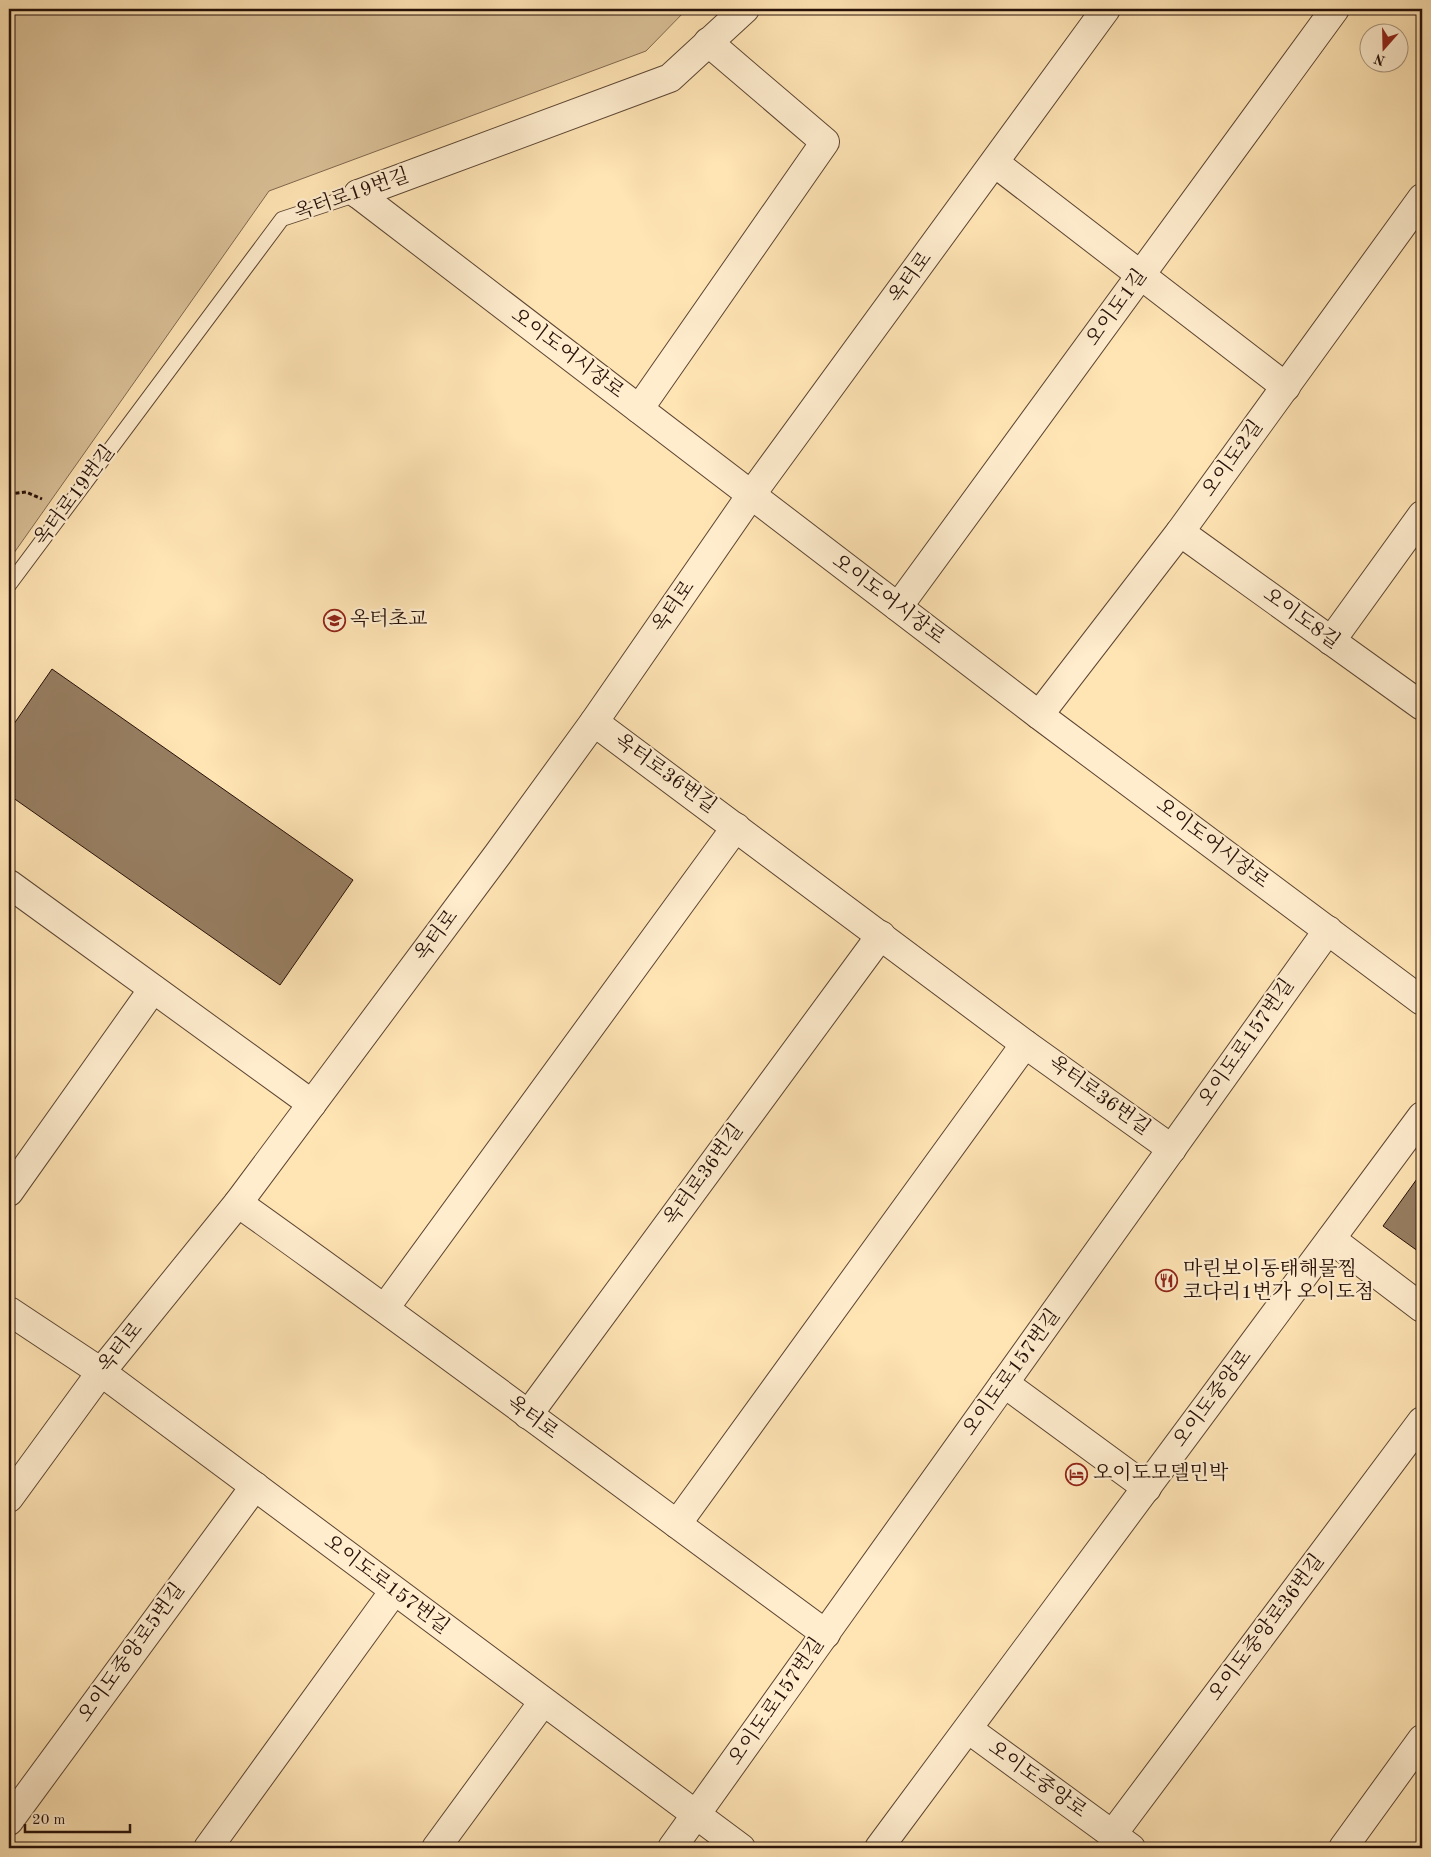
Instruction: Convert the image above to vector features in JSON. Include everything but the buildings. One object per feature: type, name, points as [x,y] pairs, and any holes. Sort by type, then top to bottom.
[{"type":"street","name":"옥터로19번길","points":[[358,194],[670,78],[745,9]]},
{"type":"street","name":"옥터로","points":[[9,1498],[101,1372],[238,1203],[492,862],[594,722],[751,495],[1106,9]]},
{"type":"street","name":"오이도1길","points":[[898,607],[1336,9]]},
{"type":"street","points":[[639,409],[825,142],[708,42]]},
{"type":"street","points":[[995,163],[1286,387]]},
{"type":"street","name":"오이도어시장로","points":[[358,194],[1039,715],[1422,1001]]},
{"type":"street","name":"오이도2길","points":[[1039,715],[1180,532],[1422,198]]},
{"type":"street","points":[[1331,641],[1422,515]]},
{"type":"street","name":"오이도8길","points":[[1180,532],[1422,706]]},
{"type":"street","name":"옥터로36번길","points":[[594,722],[1025,1044],[1172,1149]]},
{"type":"street","name":"옥터로36번길","points":[[385,1308],[736,827]]},
{"type":"street","points":[[9,884],[312,1104]]},
{"type":"street","name":"오이도로157번길","points":[[696,1815],[1328,930]]},
{"type":"street","name":"옥터로36번길","points":[[528,1415],[881,935]]},
{"type":"street","points":[[9,1192],[153,989]]},
{"type":"street","points":[[677,1524],[1025,1044]]},
{"type":"street","name":"오이도중앙로","points":[[879,1848],[1422,1116]]},
{"type":"street","name":"옥터로","points":[[238,1203],[385,1308],[826,1634]]},
{"type":"street","points":[[1331,1239],[1422,1308]]},
{"type":"street","points":[[9,1311],[101,1372]]},
{"type":"street","name":"오이도로157번길","points":[[101,1372],[741,1848]]},
{"type":"street","points":[[1004,1384],[1147,1488]]},
{"type":"street","name":"오이도중앙로36번길","points":[[1122,1842],[1422,1421]]},
{"type":"street","name":"오이도중앙로5번길","points":[[9,1821],[255,1486]]},
{"type":"street","points":[[208,1848],[394,1591]]},
{"type":"street","points":[[436,1848],[543,1702]]},
{"type":"street","name":"오이도중앙로","points":[[968,1729],[1122,1842]]},
{"type":"street","points":[[1343,1848],[1422,1739]]},
{"type":"street","points":[[672,1848],[696,1815]]},
{"type":"lane","name":"옥터로19번길","points":[[9,584],[282,219],[358,194]]},
{"type":"path","points":[[9,494],[26,492],[65,510]]},
{"type":"shaded area","points":[[9,9],[687,9],[646,51],[269,191],[9,560]]},
{"type":"place","name":"옥터초교","points":[[334,620]]},
{"type":"place","name":"마린보이동태해물찜 코다리1번가 오이도점","points":[[1167,1281]]},
{"type":"place","name":"오이도모델민박","points":[[1077,1474]]}]
